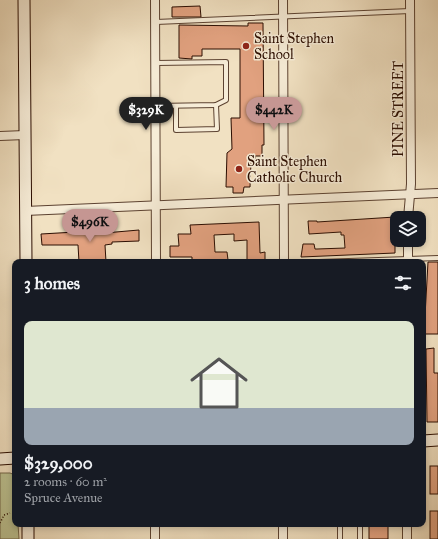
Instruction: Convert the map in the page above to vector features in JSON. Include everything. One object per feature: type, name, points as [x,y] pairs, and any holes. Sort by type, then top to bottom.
[{"type":"main road","points":[[24,0],[26,259]]},
{"type":"main road","points":[[426,441],[438,440]]},
{"type":"main road","points":[[0,459],[12,458]]},
{"type":"main road","points":[[28,527],[28,539]]},
{"type":"street","points":[[155,0],[156,259]]},
{"type":"street","points":[[283,0],[284,259]]},
{"type":"street","name":"PINE STREET","points":[[409,211],[410,194],[410,0]]},
{"type":"street","points":[[0,136],[25,135]]},
{"type":"street","points":[[26,211],[438,193]]},
{"type":"street","points":[[408,247],[408,259]]},
{"type":"street","points":[[155,527],[155,539]]},
{"type":"street","points":[[283,527],[283,539]]},
{"type":"street","points":[[408,527],[408,539]]},
{"type":"lane","points":[[156,22],[283,18],[410,11]]},
{"type":"lane","points":[[156,63],[226,62],[226,100],[216,105],[156,106]]},
{"type":"lane","points":[[176,106],[176,130],[216,129],[216,105]]},
{"type":"lane","points":[[423,259],[438,258]]},
{"type":"lane","points":[[340,527],[340,539]]},
{"type":"lane","points":[[360,527],[360,539]]},
{"type":"path","points":[[0,523],[4,515],[10,513]]},
{"type":"green space","points":[[0,473],[10,473],[12,474],[12,527],[18,527],[19,539],[0,539]]},
{"type":"building","points":[[200,6],[201,17],[172,17],[172,7]]},
{"type":"building","points":[[248,23],[263,23],[264,145],[262,145],[262,156],[255,156],[255,162],[251,162],[250,187],[244,187],[243,193],[233,193],[233,187],[226,187],[227,153],[232,149],[231,118],[240,118],[240,49],[202,49],[202,56],[192,56],[192,59],[179,58],[179,25],[248,26]]},
{"type":"building","points":[[390,217],[390,247],[395,247],[395,253],[301,257],[303,244],[314,244],[315,249],[345,248],[344,235],[341,235],[341,232],[309,234],[308,221],[317,222]]},
{"type":"building","points":[[259,222],[260,253],[265,252],[265,259],[247,259],[247,240],[234,241],[234,234],[214,235],[215,252],[227,252],[228,259],[192,259],[192,257],[170,257],[170,246],[179,246],[178,234],[191,234],[190,225]]},
{"type":"building","points":[[139,230],[139,241],[112,242],[112,244],[105,245],[106,259],[79,259],[78,245],[42,245],[41,234],[93,231],[93,234]]},
{"type":"building","points":[[428,262],[438,262],[438,334],[426,334]]},
{"type":"building","points":[[434,348],[434,373],[438,373],[438,422],[427,422],[426,349]]},
{"type":"building","points":[[430,466],[438,466],[438,494],[430,494]]},
{"type":"building","points":[[430,511],[438,511],[438,539],[430,539]]},
{"type":"building","points":[[369,527],[388,527],[388,539],[369,539]]},
{"type":"place","name":"Saint Stephen School","points":[[246,46]]},
{"type":"place","name":"Saint Stephen Catholic Church","points":[[239,169]]}]
